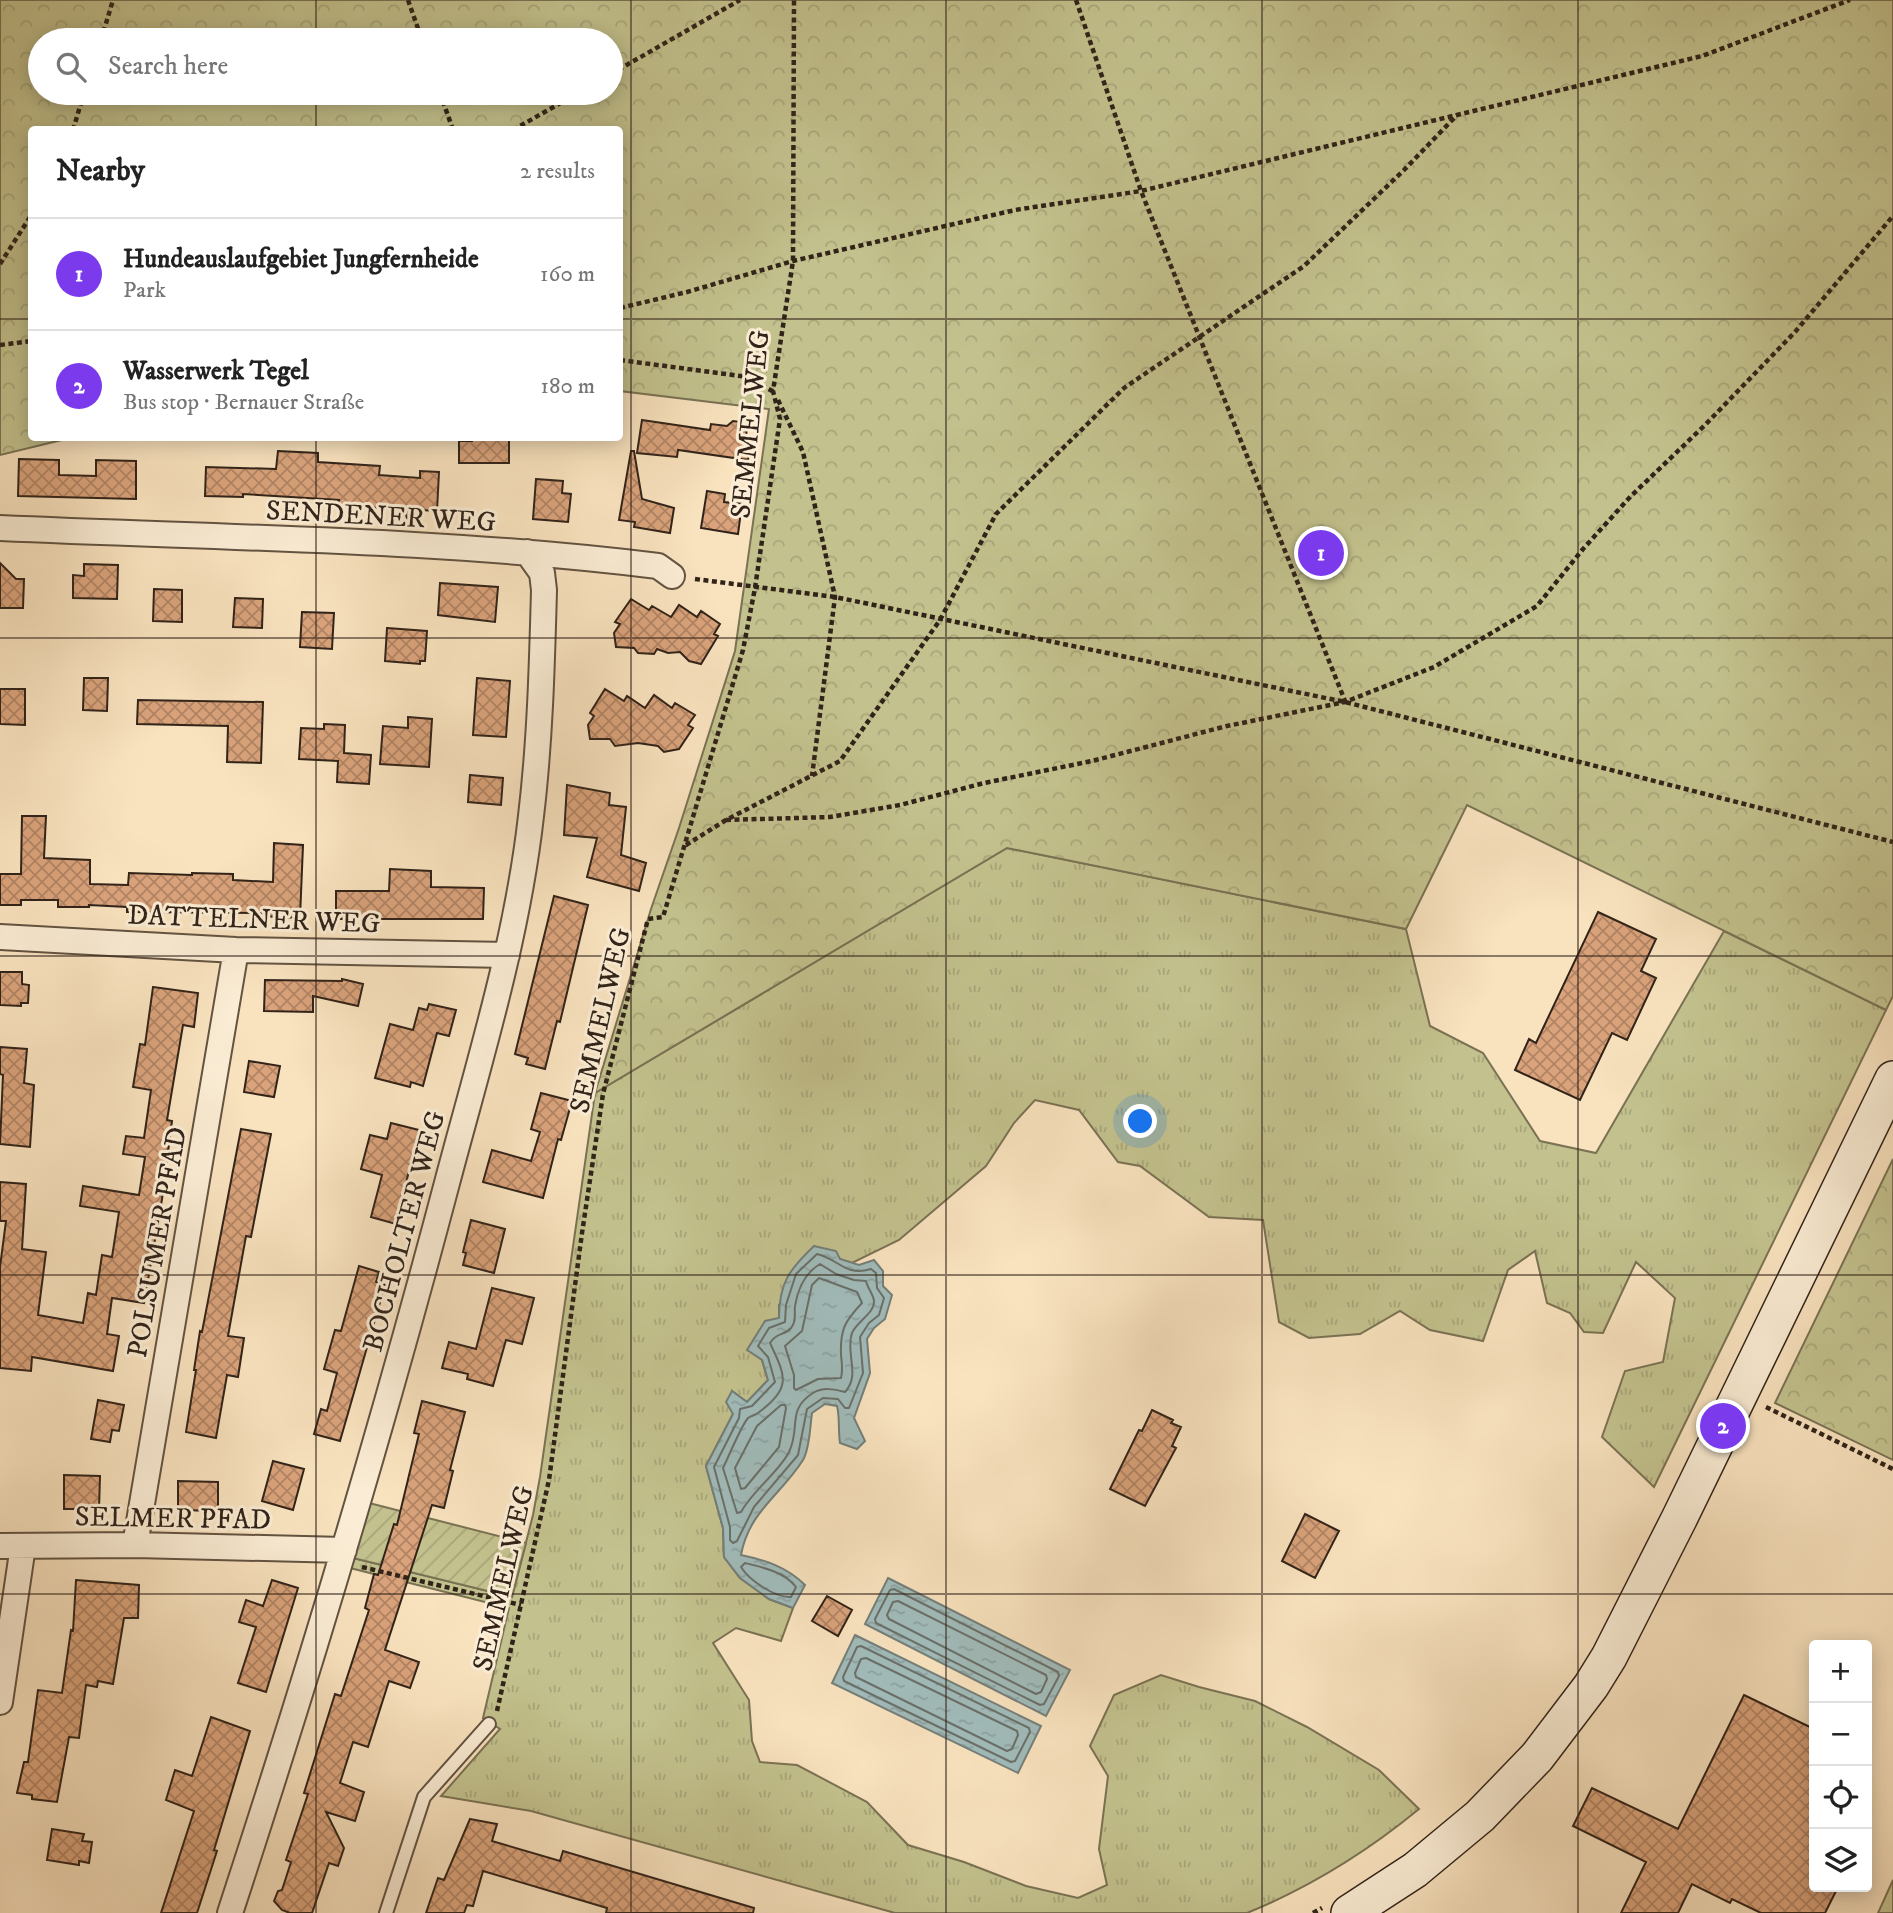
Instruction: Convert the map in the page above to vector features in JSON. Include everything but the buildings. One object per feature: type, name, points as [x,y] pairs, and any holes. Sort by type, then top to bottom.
[{"type":"main road","points":[[1336,1910],[1415,1870],[1480,1816],[1537,1757],[1591,1686],[1609,1657],[1679,1519],[1893,1079]]},
{"type":"street","name":"SENDENER WEG","points":[[0,528],[379,542],[527,552],[658,566],[671,576]]},
{"type":"street","name":"BOCHOLTER WEG","points":[[230,1913],[349,1558],[507,955],[531,818],[540,709],[544,590],[542,573],[527,552]]},
{"type":"street","name":"DATTELNER WEG","points":[[0,937],[236,950],[507,955]]},
{"type":"street","name":"POLSUMER PFAD","points":[[135,1545],[236,950]]},
{"type":"street","name":"SELMER PFAD","points":[[12,1546],[135,1545],[349,1558]]},
{"type":"street","points":[[0,1702],[12,1546]]},
{"type":"lane","points":[[386,1913],[424,1797],[489,1724]]},
{"type":"path","points":[[105,28],[113,0]]},
{"type":"path","points":[[408,0],[418,28]]},
{"type":"path","points":[[623,67],[740,0]]},
{"type":"path","name":"SEMMELWEG","points":[[489,1724],[496,1716],[549,1480],[603,1094],[648,919],[663,917],[686,845],[743,650],[755,588],[780,418],[774,391],[793,261],[794,0]]},
{"type":"path","points":[[1076,0],[1142,191],[1345,702]]},
{"type":"path","points":[[1828,0],[1839,3]]},
{"type":"path","points":[[623,307],[793,261],[1015,210],[1142,191],[1702,56],[1850,0]]},
{"type":"path","points":[[74,126],[80,105]]},
{"type":"path","points":[[444,105],[452,126]]},
{"type":"path","points":[[520,126],[557,105]]},
{"type":"path","points":[[686,845],[726,820],[840,761],[940,620],[996,514],[1125,388],[1304,266],[1458,115]]},
{"type":"path","points":[[726,820],[830,817],[900,805],[984,783],[1093,761],[1227,726],[1345,702],[1434,667],[1537,606],[1631,496],[1705,425],[1795,331],[1893,216]]},
{"type":"path","points":[[0,264],[28,220]]},
{"type":"path","points":[[0,345],[28,342]]},
{"type":"path","points":[[623,360],[748,377],[774,391],[803,452],[835,597],[812,775]]},
{"type":"path","points":[[671,576],[835,597],[1345,702],[1893,842]]},
{"type":"path","points":[[1766,1407],[1893,1469]]},
{"type":"path","points":[[349,1558],[520,1605]]},
{"type":"path","points":[[1313,1913],[1336,1910]]},
{"type":"green space","points":[[0,0],[1893,0],[1893,996],[1886,1010],[1467,805],[1406,929],[1007,848],[595,1093],[651,909],[735,651],[769,409],[623,391],[623,126],[28,126],[28,441],[58,441],[0,455]]},
{"type":"green space","points":[[1007,848],[1406,929],[1430,1026],[1483,1053],[1540,1141],[1596,1153],[1724,931],[1886,1010],[1654,1487],[1602,1437],[1625,1371],[1663,1362],[1675,1298],[1636,1262],[1603,1333],[1584,1332],[1570,1313],[1547,1303],[1535,1251],[1508,1270],[1483,1341],[1430,1330],[1400,1311],[1360,1334],[1309,1338],[1279,1322],[1263,1220],[1209,1217],[1140,1166],[1118,1162],[1079,1110],[1035,1100],[1014,1123],[986,1166],[899,1240],[852,1263],[840,1259],[779,1305],[779,1318],[762,1360],[768,1380],[747,1402],[732,1391],[733,1414],[706,1466],[723,1528],[724,1557],[740,1578],[769,1599],[793,1608],[781,1641],[736,1628],[713,1643],[749,1700],[752,1741],[760,1762],[797,1765],[867,1802],[908,1845],[964,1862],[1026,1886],[1078,1898],[1107,1885],[1099,1849],[1108,1776],[1090,1746],[1114,1695],[1161,1675],[1255,1701],[1307,1727],[1379,1770],[1419,1809],[1358,1854],[1315,1880],[1247,1913],[895,1913],[531,1811],[441,1796],[500,1729],[483,1718],[509,1608],[350,1568],[353,1558],[512,1597],[540,1477],[595,1093]]},
{"type":"green space","points":[[1893,1159],[1893,1460],[1775,1403]]},
{"type":"green space","points":[[369,1503],[526,1543],[512,1597],[353,1558]]},
{"type":"green space","points":[[1893,1880],[1893,1913],[1878,1913]]},
{"type":"water","points":[[814,1246],[836,1251],[840,1259],[859,1265],[874,1260],[883,1271],[883,1286],[892,1295],[885,1319],[874,1328],[867,1339],[870,1373],[854,1418],[865,1441],[857,1449],[840,1443],[837,1406],[825,1404],[812,1413],[803,1460],[758,1515],[745,1540],[741,1555],[775,1565],[791,1573],[805,1585],[793,1608],[769,1599],[740,1578],[724,1557],[723,1528],[706,1466],[733,1414],[726,1402],[732,1391],[747,1402],[768,1380],[762,1360],[747,1350],[765,1321],[779,1318],[784,1285],[792,1269]]},
{"type":"water","points":[[888,1578],[1070,1670],[1046,1716],[865,1624]]},
{"type":"water","points":[[855,1635],[1041,1726],[1018,1773],[832,1683]]},
{"type":"place","name":"Hundeauslaufgebiet Jungfernheide","points":[[1321,553]]},
{"type":"place","name":"Wasserwerk Tegel","points":[[1723,1426]]}]
